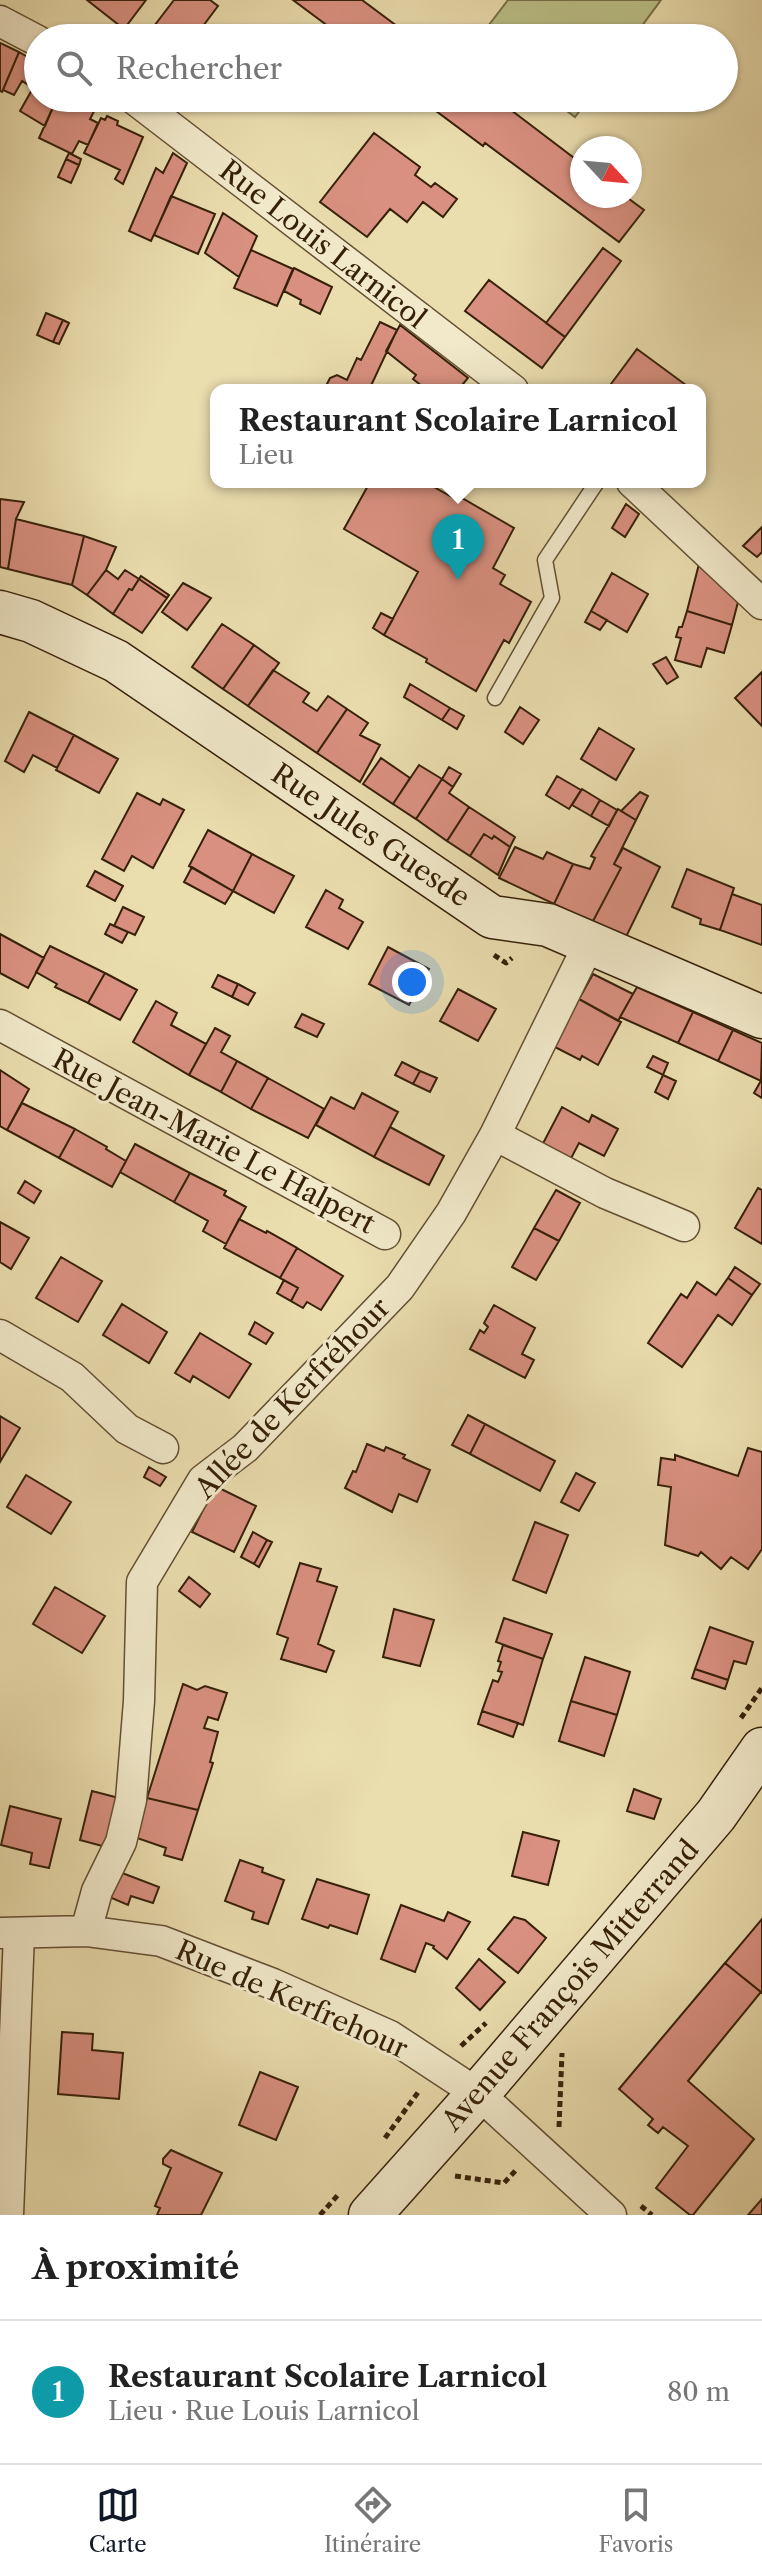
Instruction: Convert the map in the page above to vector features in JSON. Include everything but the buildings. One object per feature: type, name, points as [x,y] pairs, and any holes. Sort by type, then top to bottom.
[{"type":"street","points":[[0,21],[24,34]]},
{"type":"street","name":"Rue Louis Larnicol","points":[[151,112],[505,384]]},
{"type":"street","points":[[638,488],[762,604]]},
{"type":"street","name":"Rue Jules Guesde","points":[[0,612],[31,621],[116,661],[492,917],[548,925],[762,1017]]},
{"type":"street","name":"Allée de Kerfréhour","points":[[86,1931],[97,1891],[121,1842],[131,1800],[139,1701],[142,1582],[203,1480],[245,1448],[400,1287],[451,1213],[495,1135],[590,942]]},
{"type":"street","name":"Rue Jean-Marie Le Halpert","points":[[0,1025],[385,1234]]},
{"type":"street","points":[[495,1135],[605,1193],[684,1226]]},
{"type":"street","points":[[0,1335],[72,1377],[127,1429],[163,1448]]},
{"type":"street","name":"Avenue François Mitterrand","points":[[370,2215],[477,2095],[716,1815],[762,1749]]},
{"type":"street","name":"Rue de Kerfrehour","points":[[9,1933],[86,1931],[161,1941],[273,1984],[390,2036],[477,2095],[611,2215]]},
{"type":"street","points":[[8,2215],[9,1933]]},
{"type":"lane","points":[[495,698],[552,598],[545,560],[593,488]]},
{"type":"path","points":[[447,2184],[456,2175],[504,2183],[536,2146],[559,2140],[562,2053],[572,2041]]},
{"type":"green space","points":[[508,0],[661,0],[643,24],[490,24]]},
{"type":"place","name":"Restaurant Scolaire Larnicol","points":[[458,580]]}]
